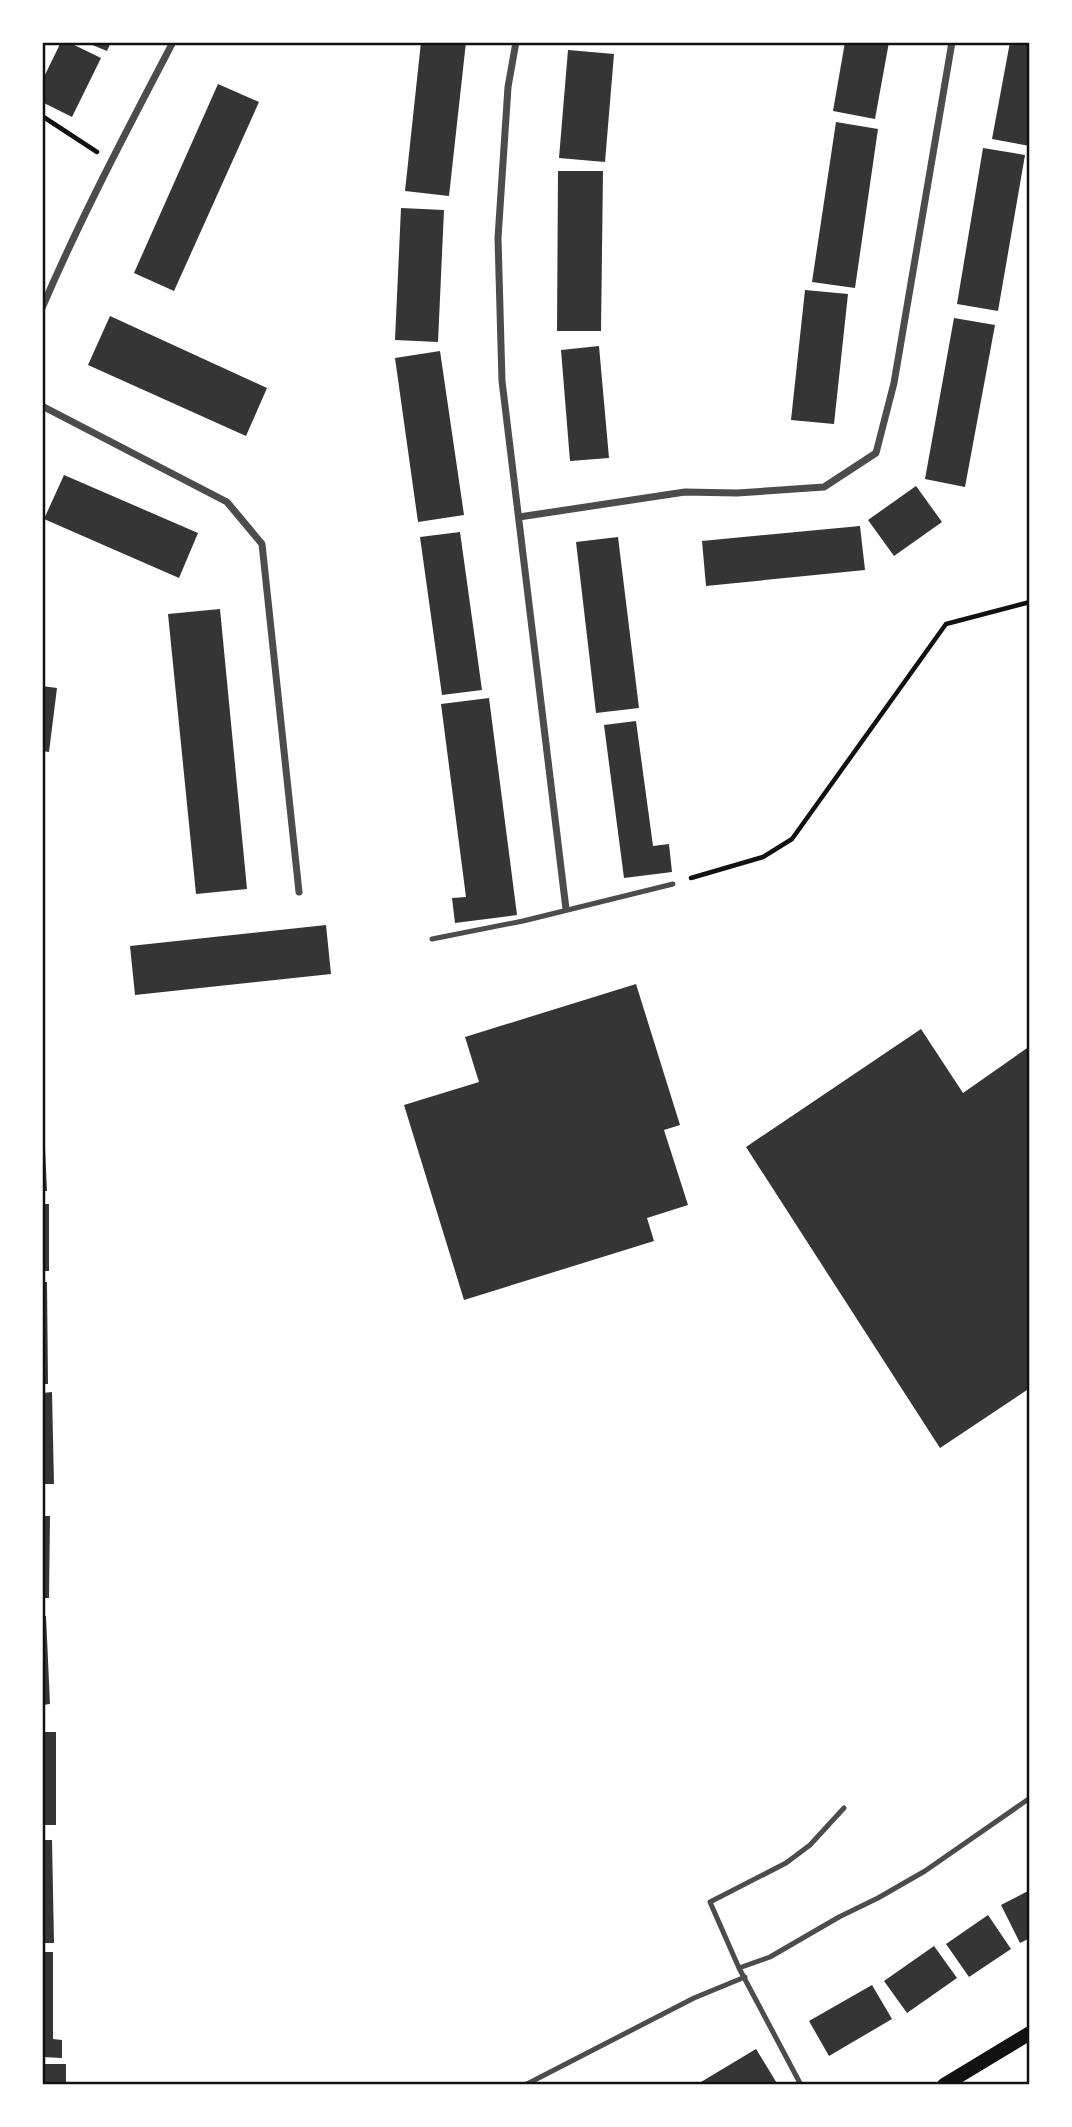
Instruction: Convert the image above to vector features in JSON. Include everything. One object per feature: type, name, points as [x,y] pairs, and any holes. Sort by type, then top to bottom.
[{"type":"main road","points":[[944,2085],[1030,2033]]},
{"type":"street","points":[[42,308],[65,253],[173,42]]},
{"type":"street","points":[[516,42],[508,87],[498,238],[502,381],[566,909]]},
{"type":"street","points":[[519,517],[685,492],[737,494],[824,486],[876,453],[894,383],[952,42]]},
{"type":"street","points":[[42,406],[227,502],[262,544],[299,892]]},
{"type":"lane","points":[[432,939],[523,921],[673,884]]},
{"type":"lane","points":[[739,1968],[770,1957],[925,1871],[1030,1798]]},
{"type":"lane","points":[[801,2085],[739,1968],[710,1902],[786,1863],[810,1845],[845,1808]]},
{"type":"lane","points":[[525,2085],[694,1998],[745,1977]]},
{"type":"path","points":[[42,116],[111,161]]},
{"type":"path","points":[[673,884],[763,857],[792,839],[946,624],[1030,602]]},
{"type":"building","points":[[61,42],[68,42],[101,58],[72,117],[42,102],[42,81]]},
{"type":"building","points":[[85,42],[111,42],[107,51]]},
{"type":"building","points":[[421,42],[466,42],[449,196],[405,191]]},
{"type":"building","points":[[845,42],[889,42],[875,119],[833,111]]},
{"type":"building","points":[[1010,42],[1030,42],[1030,146],[992,139]]},
{"type":"building","points":[[568,50],[614,54],[605,162],[559,158]]},
{"type":"building","points":[[218,84],[259,102],[174,291],[134,273]]},
{"type":"building","points":[[836,122],[878,129],[855,288],[812,282]]},
{"type":"building","points":[[983,148],[1025,155],[998,311],[957,304]]},
{"type":"building","points":[[558,171],[603,171],[601,331],[557,331]]},
{"type":"building","points":[[401,208],[444,210],[438,342],[395,340]]},
{"type":"building","points":[[805,290],[848,294],[834,424],[791,420]]},
{"type":"building","points":[[110,316],[267,388],[246,436],[88,365]]},
{"type":"building","points":[[954,318],[995,325],[965,487],[925,479]]},
{"type":"building","points":[[599,346],[609,458],[570,461],[561,350]]},
{"type":"building","points":[[440,351],[464,515],[418,522],[395,358]]},
{"type":"building","points":[[64,475],[198,533],[179,578],[44,519]]},
{"type":"building","points":[[916,486],[942,522],[894,556],[868,520]]},
{"type":"building","points":[[860,526],[865,570],[706,586],[702,541]]},
{"type":"building","points":[[460,532],[482,690],[442,695],[420,537]]},
{"type":"building","points":[[618,537],[639,708],[596,713],[576,542]]},
{"type":"building","points":[[220,609],[247,889],[196,894],[168,614]]},
{"type":"building","points":[[42,686],[57,688],[49,752],[42,751]]},
{"type":"building","points":[[489,698],[517,915],[455,923],[452,898],[466,897],[441,704]]},
{"type":"building","points":[[636,721],[653,846],[669,844],[672,872],[624,878],[604,725]]},
{"type":"building","points":[[326,925],[331,974],[135,995],[130,946]]},
{"type":"building","points":[[636,984],[680,1125],[664,1130],[688,1205],[647,1218],[654,1241],[464,1300],[404,1105],[479,1082],[465,1037]]},
{"type":"building","points":[[921,1029],[963,1093],[1030,1046],[1030,1388],[940,1448],[746,1147]]},
{"type":"building","points":[[42,1148],[45,1148],[47,1191],[42,1191]]},
{"type":"building","points":[[42,1204],[49,1204],[49,1271],[42,1271]]},
{"type":"building","points":[[42,1282],[47,1282],[48,1384],[42,1384]]},
{"type":"building","points":[[52,1392],[54,1484],[42,1484],[42,1393]]},
{"type":"building","points":[[42,1516],[50,1516],[49,1598],[42,1598]]},
{"type":"building","points":[[42,1616],[46,1616],[50,1704],[42,1705]]},
{"type":"building","points":[[42,1732],[56,1732],[56,1825],[42,1825]]},
{"type":"building","points":[[42,1840],[52,1840],[54,1943],[42,1943]]},
{"type":"building","points":[[1030,1890],[1030,1938],[1020,1943],[1001,1905]]},
{"type":"building","points":[[988,1915],[1011,1949],[969,1977],[946,1944]]},
{"type":"building","points":[[934,1946],[957,1978],[907,2013],[884,1981]]},
{"type":"building","points":[[42,1952],[53,1952],[53,2039],[62,2040],[62,2058],[42,2057]]},
{"type":"building","points":[[872,1985],[892,2019],[829,2056],[809,2021]]},
{"type":"building","points":[[756,2049],[778,2085],[696,2085]]},
{"type":"building","points":[[42,2064],[66,2064],[66,2082],[42,2085]]}]
